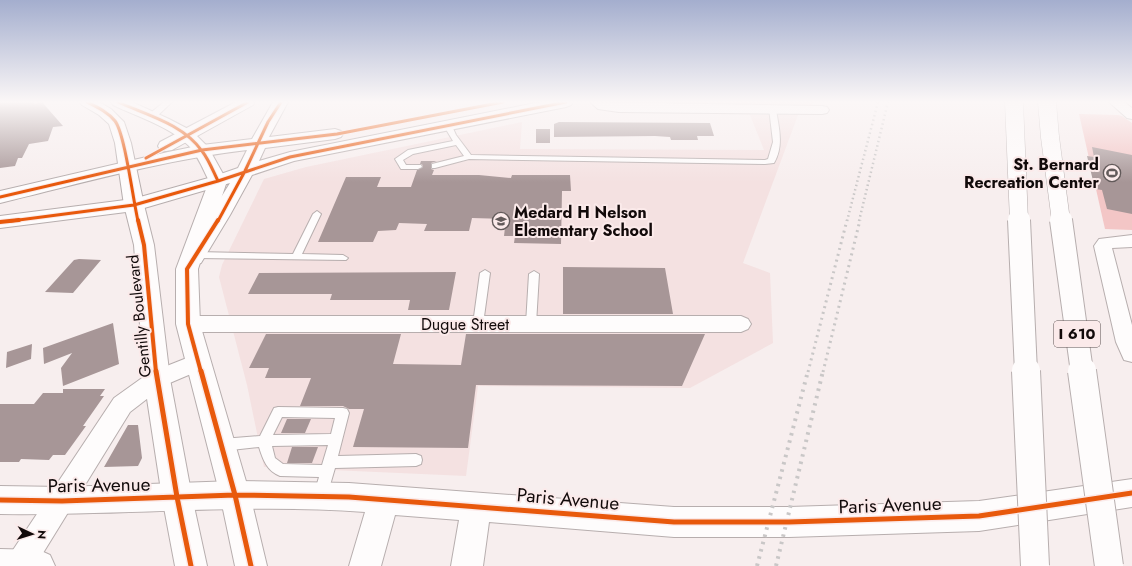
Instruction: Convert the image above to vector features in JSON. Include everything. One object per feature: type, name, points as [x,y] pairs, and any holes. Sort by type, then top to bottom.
[{"type":"main road","name":"Gentilly Boulevard","points":[[118,128],[123,143],[134,205],[144,245],[157,379],[177,497],[191,566]]},
{"type":"main road","points":[[174,128],[186,135],[202,150],[218,181],[192,262],[188,324],[220,445],[235,495],[251,566]]},
{"type":"main road","points":[[127,166],[142,160],[198,128]]},
{"type":"main road","points":[[192,262],[214,227],[245,171],[265,128]]},
{"type":"main road","points":[[0,197],[127,166],[202,150],[352,132],[370,128]]},
{"type":"main road","points":[[0,222],[134,205],[218,181],[290,157],[435,128]]},
{"type":"main road","points":[[1015,128],[1036,566]]},
{"type":"main road","name":"I 610","points":[[1049,128],[1109,566]]},
{"type":"main road","name":"Paris Avenue","points":[[0,500],[62,501],[235,495],[326,476],[384,499],[674,522],[789,522],[979,516],[1132,493]]},
{"type":"main road","points":[[366,566],[384,499]]},
{"type":"main road","points":[[467,566],[476,506]]},
{"type":"street","points":[[1132,241],[1110,241],[1105,243],[1103,246],[1126,342],[1132,354]]},
{"type":"street","name":"Dugue Street","points":[[188,324],[741,324]]},
{"type":"street","points":[[20,566],[122,405],[157,379],[198,362]]},
{"type":"lane","points":[[449,128],[469,157]]},
{"type":"lane","points":[[435,166],[469,157],[764,162],[771,161],[776,154],[777,141],[775,128]]},
{"type":"lane","points":[[418,167],[404,167],[400,159],[411,152],[458,143]]},
{"type":"lane","points":[[296,257],[317,214]]},
{"type":"lane","points":[[192,262],[296,257],[343,258]]},
{"type":"lane","points":[[478,324],[486,273]]},
{"type":"lane","points":[[531,324],[534,274]]},
{"type":"lane","points":[[326,476],[343,413],[278,412],[264,441],[270,461],[280,470],[326,476],[416,460]]},
{"type":"lane","points":[[220,445],[264,441],[336,439]]},
{"type":"shaded area","points":[[491,128],[522,128],[520,149],[764,150],[755,128],[793,128],[743,263],[770,273],[773,343],[690,388],[478,386],[466,476],[264,467],[247,385],[219,277],[222,265],[264,179],[306,167]]},
{"type":"shaded area","points":[[1082,128],[1132,128],[1132,230],[1105,229]]},
{"type":"building","points":[[0,128],[52,128],[48,141],[29,144],[22,158],[18,158],[15,166],[0,168]]},
{"type":"building","points":[[554,128],[712,128],[714,136],[697,136],[698,140],[671,140],[670,137],[655,136],[554,137]]},
{"type":"building","points":[[536,129],[550,129],[550,143],[536,143]]},
{"type":"building","name":"St. Bernard Recreation Center","points":[[1092,147],[1132,155],[1132,214],[1107,209],[1102,190],[1095,189],[1087,156],[1094,157]]},
{"type":"building","points":[[421,161],[437,161],[431,163],[431,169],[434,170],[432,175],[479,175],[511,178],[512,175],[570,175],[571,191],[562,191],[561,244],[514,243],[515,236],[504,236],[506,219],[472,218],[469,231],[424,231],[427,224],[399,223],[396,230],[378,231],[373,242],[318,242],[346,177],[381,177],[377,187],[411,187],[417,170],[423,167],[422,164],[420,164]]},
{"type":"building","points":[[74,260],[101,260],[73,293],[45,292]]},
{"type":"building","points":[[563,267],[665,268],[673,314],[563,314]]},
{"type":"building","points":[[456,272],[449,310],[408,310],[410,300],[330,300],[332,294],[248,294],[259,273]]},
{"type":"building","points":[[113,323],[119,364],[63,386],[61,368],[72,353],[44,364],[43,348]]},
{"type":"building","points":[[266,334],[401,334],[393,364],[461,365],[466,334],[705,334],[682,386],[476,385],[468,448],[353,447],[364,409],[349,409],[343,406],[300,406],[311,378],[265,378],[269,368],[249,368]]},
{"type":"building","points":[[32,344],[31,359],[6,368],[7,352]]},
{"type":"building","points":[[63,389],[105,389],[100,396],[104,396],[83,426],[86,426],[65,455],[53,455],[49,460],[21,459],[19,462],[0,462],[0,404],[34,404],[43,393],[63,393]]},
{"type":"building","points":[[287,419],[311,419],[305,433],[281,433]]},
{"type":"building","points":[[128,425],[138,425],[142,458],[138,466],[104,467]]},
{"type":"building","points":[[292,447],[318,447],[312,463],[287,463]]},
{"type":"railway","points":[[847,221],[871,128]]},
{"type":"railway","points":[[859,221],[882,128]]},
{"type":"railway","points":[[808,372],[847,220]]},
{"type":"railway","points":[[823,372],[860,220]]},
{"type":"railway","points":[[757,566],[808,371]]},
{"type":"railway","points":[[776,566],[823,371]]},
{"type":"cycle path","points":[[118,128],[123,143],[134,205],[144,245],[157,379],[177,497],[191,566]]},
{"type":"cycle path","points":[[176,128],[195,142],[202,151],[218,181]]},
{"type":"cycle path","points":[[146,158],[198,128]]},
{"type":"cycle path","points":[[251,566],[235,495],[188,324],[187,269],[214,227],[245,171],[265,128]]},
{"type":"cycle path","points":[[0,197],[202,150],[337,134],[366,128]]},
{"type":"cycle path","points":[[0,222],[134,205],[218,181],[290,157],[433,128]]},
{"type":"cycle path","points":[[0,500],[62,501],[235,495],[349,497],[674,522],[789,522],[979,516],[1132,493]]},
{"type":"place","name":"St. Bernard Recreation Center","points":[[1112,173]]},
{"type":"place","name":"Medard H Nelson Elementary School","points":[[501,221]]}]
